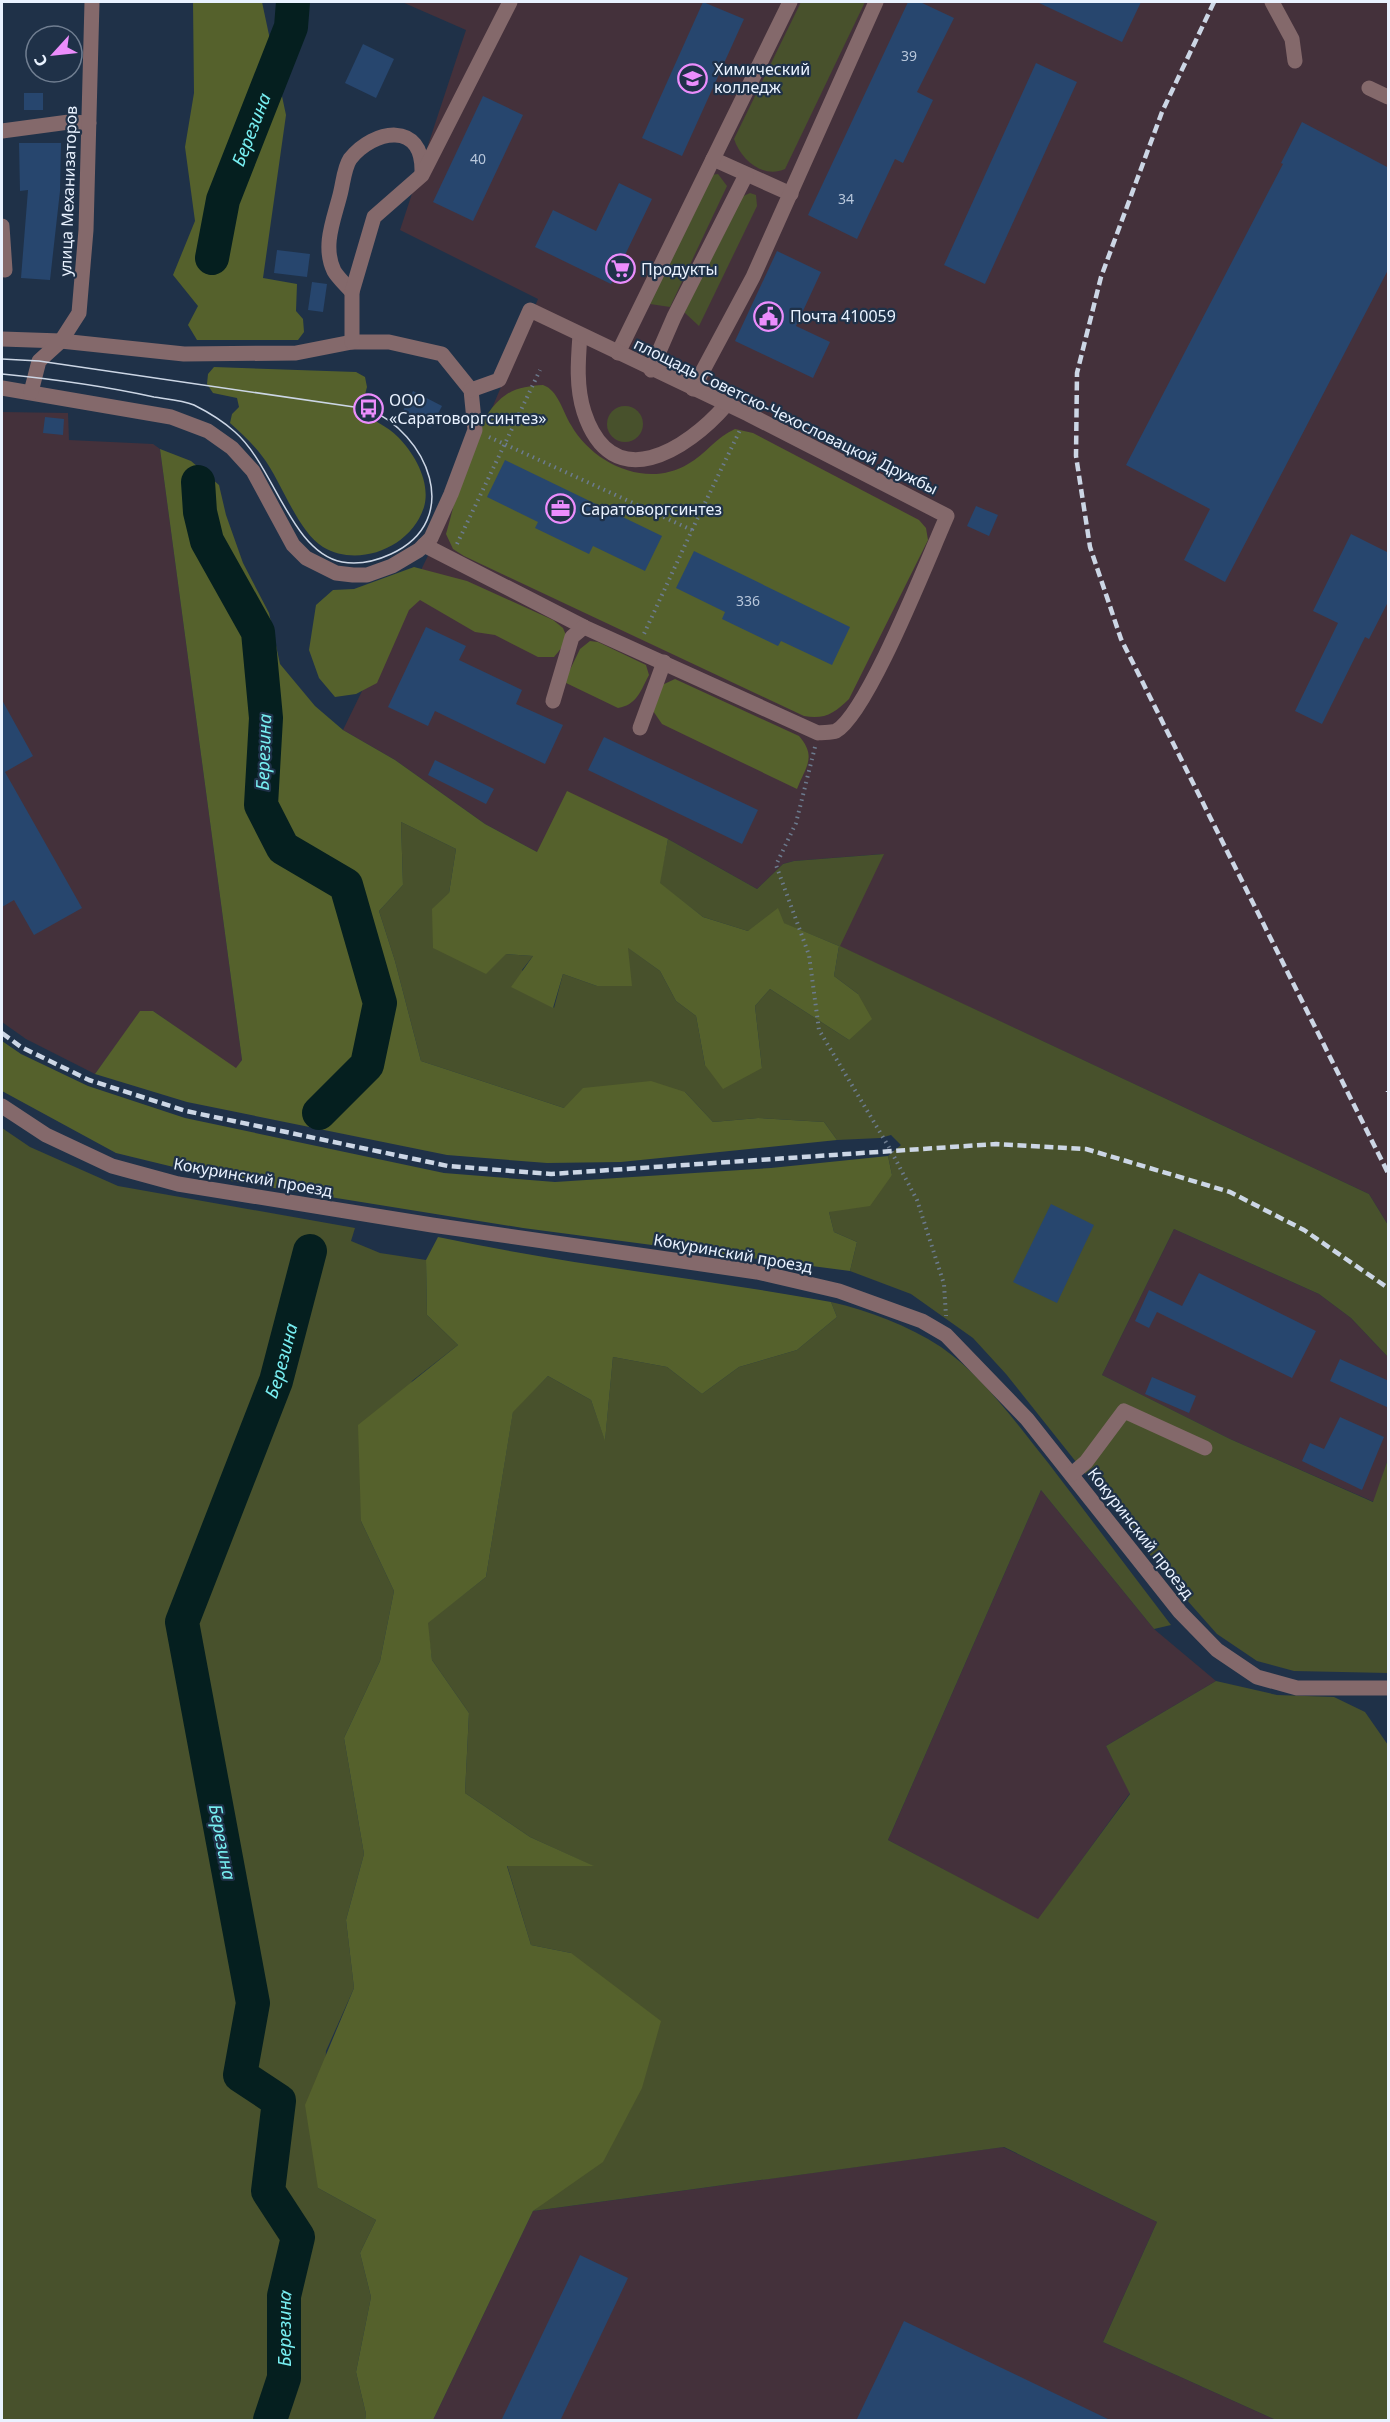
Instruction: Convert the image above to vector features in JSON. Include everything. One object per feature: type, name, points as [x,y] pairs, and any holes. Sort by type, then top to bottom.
[{"type":"street","name":"улица Механизаторов","points":[[31,392],[39,361],[61,341],[80,313],[92,2]]},
{"type":"street","points":[[352,342],[352,292],[374,217],[422,175],[510,2]]},
{"type":"street","points":[[618,352],[790,2]]},
{"type":"street","points":[[693,389],[753,276],[876,2]]},
{"type":"street","points":[[1272,2],[1292,39],[1295,61]]},
{"type":"street","points":[[1370,88],[1389,97]]},
{"type":"street","points":[[2,131],[69,122],[89,123]]},
{"type":"street","points":[[352,292],[334,271],[328,242],[348,161],[366,144],[385,135],[399,134],[412,140],[421,154],[422,175]]},
{"type":"street","points":[[713,159],[791,194]]},
{"type":"street","points":[[651,370],[674,317],[746,175]]},
{"type":"street","points":[[2,226],[5,270]]},
{"type":"street","name":"площадь Советско-Чехословацкой Дружбы","points":[[471,390],[499,380],[530,310],[651,370],[748,414],[947,516],[867,693],[848,720],[835,731],[818,733]]},
{"type":"street","points":[[580,335],[578,375],[584,413],[595,435],[609,450],[627,459],[644,460],[677,449],[694,437],[726,405]]},
{"type":"street","points":[[2,339],[61,341],[184,354],[296,352],[352,342],[389,342],[442,354],[471,390],[475,430],[451,494],[424,546],[378,572],[353,575],[336,573],[306,558],[293,545],[253,471],[232,448],[208,431],[171,417],[2,388]]},
{"type":"street","points":[[424,546],[584,627],[818,733]]},
{"type":"street","points":[[554,701],[573,637],[584,627]]},
{"type":"street","points":[[640,728],[664,662]]},
{"type":"street","name":"Кокуринский проезд","points":[[2,1106],[46,1135],[112,1166],[178,1184],[432,1226],[757,1272],[838,1291],[922,1321],[946,1335],[1027,1419],[1180,1612],[1217,1650],[1257,1677],[1297,1688],[1389,1688]]},
{"type":"street","points":[[1072,1474],[1086,1462],[1124,1411],[1205,1448]]},
{"type":"path","points":[[450,560],[540,370]]},
{"type":"path","points":[[637,650],[748,414]]},
{"type":"path","points":[[475,430],[692,530]]},
{"type":"path","points":[[818,733],[796,823],[776,865],[809,955],[819,1030],[890,1149],[917,1200],[945,1284],[946,1335]]},
{"type":"shaded area","name":"Саратоворгсинтез","points":[[402,2],[1388,2],[1388,1225],[1369,1194],[839,946],[883,854],[794,861],[783,864],[757,889],[668,839],[537,852],[485,824],[395,760],[343,730],[442,527],[538,299],[400,230],[466,30]]},
{"type":"shaded area","points":[[2,412],[68,413],[69,440],[153,444],[160,449],[242,1060],[236,1069],[153,1011],[141,1011],[95,1074],[26,1039],[2,1022]]},
{"type":"shaded area","points":[[1174,1229],[1319,1294],[1351,1318],[1388,1357],[1388,1459],[1374,1502],[1230,1439],[1102,1375]]},
{"type":"shaded area","points":[[1041,1490],[1154,1629],[1216,1681],[1106,1746],[1130,1793],[1038,1920],[888,1840]]},
{"type":"shaded area","points":[[1003,2147],[1157,2222],[1103,2342],[1276,2420],[433,2420],[533,2211]]},
{"type":"green space","points":[[193,2],[262,2],[286,115],[263,278],[297,284],[296,311],[303,319],[304,332],[298,340],[197,340],[188,325],[198,306],[173,275],[195,221],[185,147],[194,93]]},
{"type":"green space","points":[[801,2],[865,2],[785,169],[769,171],[754,166],[747,160],[734,139]]},
{"type":"green space","points":[[718,174],[727,186],[670,307],[650,304],[710,175]]},
{"type":"green space","points":[[750,193],[756,195],[757,206],[699,326],[684,312],[739,198]]},
{"type":"green space","points":[[214,367],[356,372],[365,377],[367,387],[360,413],[385,426],[398,437],[416,460],[423,479],[426,498],[424,507],[408,534],[382,550],[367,554],[337,553],[323,547],[297,518],[262,456],[230,423],[232,414],[239,407],[237,398],[213,393],[207,384],[208,374]]},
{"type":"green space","points":[[543,385],[556,396],[581,439],[607,461],[622,468],[639,473],[656,474],[672,471],[694,460],[722,436],[735,429],[753,433],[919,520],[926,528],[928,540],[849,699],[829,714],[818,717],[804,716],[453,549],[446,534],[467,458],[484,420],[494,405],[507,394],[520,388]]},
{"type":"green space","points":[[625,406],[638,411],[643,424],[638,437],[625,442],[612,437],[607,424],[612,411]]},
{"type":"green space","points":[[160,449],[191,461],[219,485],[226,515],[243,563],[269,613],[280,664],[315,706],[343,730],[395,760],[485,824],[537,852],[567,791],[668,839],[660,883],[703,917],[748,931],[778,908],[784,923],[839,946],[834,976],[858,994],[872,1019],[849,1040],[770,989],[755,1006],[762,1068],[723,1089],[705,1065],[696,1016],[676,1001],[660,971],[628,948],[632,986],[597,986],[563,974],[553,1008],[511,987],[533,956],[506,954],[486,974],[433,948],[432,909],[449,893],[456,849],[401,822],[403,885],[379,911],[395,961],[421,1061],[564,1108],[583,1088],[651,1081],[685,1092],[713,1122],[758,1118],[824,1122],[837,1140],[621,1162],[547,1163],[447,1155],[187,1102],[95,1074],[140,1011],[153,1011],[236,1068],[242,1060]]},
{"type":"green space","points":[[414,567],[467,581],[553,620],[563,628],[568,640],[554,657],[538,657],[495,635],[475,632],[420,600],[409,610],[377,683],[356,694],[335,697],[319,678],[309,650],[316,605],[333,590],[354,589]]},
{"type":"green space","points":[[590,641],[598,642],[646,665],[649,675],[638,696],[630,704],[618,708],[564,682],[580,649]]},
{"type":"green space","points":[[675,679],[799,736],[809,756],[797,789],[662,724],[651,708],[662,685]]},
{"type":"green space","points":[[401,822],[456,849],[449,893],[506,954],[533,956],[522,970],[554,1008],[563,974],[597,986],[627,947],[660,971],[676,1001],[696,1016],[705,1065],[762,1068],[755,1006],[770,989],[849,1040],[858,994],[834,976],[839,946],[783,923],[748,931],[703,917],[659,883],[668,839],[757,889],[783,864],[794,861],[884,854],[840,946],[1369,1194],[1388,1225],[1388,1357],[1351,1318],[1319,1294],[1174,1229],[1102,1375],[1230,1439],[1373,1502],[1388,1459],[1388,1673],[1294,1671],[1257,1661],[1217,1634],[1178,1590],[1006,1374],[973,1338],[911,1294],[850,1271],[857,1242],[834,1232],[829,1212],[892,1175],[888,1156],[901,1145],[891,1135],[880,1138],[837,1140],[824,1122],[758,1118],[713,1122],[685,1092],[564,1108],[421,1061],[395,961],[379,911],[403,885]]},
{"type":"green space","points":[[2,1041],[21,1054],[88,1086],[185,1118],[444,1173],[555,1182],[771,1168],[888,1156],[892,1175],[870,1206],[829,1212],[834,1232],[857,1242],[850,1271],[523,1228],[231,1181],[116,1153],[2,1091]]},
{"type":"green space","points":[[2,1128],[30,1147],[118,1186],[355,1228],[351,1241],[380,1253],[426,1260],[427,1315],[458,1345],[412,1381],[361,1521],[394,1591],[380,1661],[344,1738],[364,1854],[346,1920],[354,1988],[326,2051],[318,2188],[376,2220],[360,2253],[371,2297],[356,2372],[366,2414],[365,2420],[2,2420]]},
{"type":"green space","points":[[438,1237],[536,1256],[831,1302],[837,1317],[797,1350],[739,1367],[702,1394],[667,1367],[613,1357],[605,1441],[591,1400],[548,1376],[513,1412],[486,1577],[428,1623],[432,1660],[469,1713],[465,1793],[530,1837],[594,1866],[507,1866],[531,1945],[571,1953],[661,2021],[642,2088],[603,2162],[533,2211],[433,2420],[365,2420],[366,2414],[356,2372],[371,2297],[360,2253],[376,2220],[318,2188],[305,2105],[354,1988],[346,1920],[364,1854],[344,1738],[380,1661],[394,1591],[361,1521],[358,1425],[458,1345],[427,1315],[426,1260]]},
{"type":"green space","points":[[831,1302],[874,1314],[902,1325],[941,1347],[971,1372],[1025,1433],[1171,1625],[1154,1629],[1041,1490],[888,1840],[1038,1919],[1130,1794],[1106,1746],[1216,1681],[1277,1695],[1334,1697],[1365,1712],[1388,1745],[1388,2420],[1276,2420],[1103,2342],[1157,2222],[1004,2147],[533,2211],[558,2191],[571,1953],[531,1945],[507,1865],[593,1866],[530,1837],[465,1793],[469,1713],[432,1660],[427,1623],[486,1577],[513,1411],[548,1376],[591,1400],[605,1440],[613,1357],[667,1367],[702,1394],[739,1367],[797,1350],[837,1317]]},
{"type":"building","name":"Химический колледж","points":[[703,2],[744,19],[682,156],[642,138]]},
{"type":"building","points":[[908,2],[920,2],[954,18],[917,92],[933,100],[903,163],[895,159],[857,239],[808,215]]},
{"type":"building","points":[[1037,2],[1141,2],[1122,42]]},
{"type":"building","points":[[363,44],[394,59],[376,98],[345,83]]},
{"type":"building","points":[[1036,63],[1077,82],[985,284],[944,265]]},
{"type":"building","points":[[24,93],[43,93],[43,110],[24,110]]},
{"type":"building","points":[[483,96],[523,115],[473,221],[433,202]]},
{"type":"building","points":[[1302,122],[1389,168],[1389,268],[1225,582],[1184,560],[1210,509],[1126,465],[1283,164],[1281,163]]},
{"type":"building","points":[[19,143],[61,143],[60,191],[50,280],[21,278],[28,190],[20,191]]},
{"type":"building","points":[[619,183],[652,199],[611,284],[535,247],[553,210],[596,231]]},
{"type":"building","points":[[277,250],[310,254],[307,277],[274,273]]},
{"type":"building","points":[[777,251],[821,272],[796,326],[830,342],[813,378],[735,341]]},
{"type":"building","points":[[312,282],[327,284],[323,312],[308,310]]},
{"type":"building","points":[[413,391],[442,406],[431,427],[402,413]]},
{"type":"building","points":[[45,417],[64,419],[63,435],[43,433]]},
{"type":"building","name":"Саратоворгсинтез","points":[[505,460],[662,536],[645,571],[593,546],[589,554],[535,528],[538,522],[487,497]]},
{"type":"building","points":[[976,506],[998,515],[989,536],[967,526]]},
{"type":"building","points":[[1351,534],[1389,553],[1389,600],[1369,639],[1365,637],[1322,724],[1295,711],[1338,623],[1313,611]]},
{"type":"building","points":[[694,551],[850,627],[832,665],[781,641],[778,646],[722,619],[725,612],[676,588]]},
{"type":"building","points":[[426,627],[466,646],[459,660],[522,690],[516,704],[563,725],[545,764],[435,711],[428,726],[388,707]]},
{"type":"building","points":[[2,700],[33,756],[5,772],[82,908],[34,935],[14,900],[2,907]]},
{"type":"building","points":[[604,737],[758,810],[742,844],[588,770]]},
{"type":"building","points":[[435,760],[494,789],[486,804],[428,775]]},
{"type":"building","points":[[1051,1204],[1094,1225],[1057,1303],[1013,1282]]},
{"type":"building","points":[[1199,1273],[1316,1331],[1292,1378],[1157,1312],[1149,1328],[1135,1321],[1149,1290],[1182,1306]]},
{"type":"building","points":[[1340,1359],[1389,1381],[1389,1408],[1330,1381]]},
{"type":"building","points":[[1152,1377],[1196,1396],[1189,1413],[1145,1394]]},
{"type":"building","points":[[1340,1417],[1384,1437],[1362,1490],[1302,1461],[1310,1443],[1324,1449]]},
{"type":"building","points":[[580,2255],[628,2278],[560,2421],[501,2421]]},
{"type":"building","points":[[904,2321],[1112,2421],[856,2421]]},
{"type":"waterway","name":"Березина","points":[[212,258],[223,200],[291,27],[293,2]]},
{"type":"waterway","name":"Березина","points":[[198,482],[200,512],[207,541],[258,632],[266,718],[261,805],[283,848],[346,885],[380,1003],[367,1065],[319,1113]]},
{"type":"waterway","name":"Березина","points":[[270,2420],[284,2378],[284,2296],[298,2237],[268,2191],[279,2101],[240,2075],[253,2003],[182,1622],[276,1381],[310,1251]]},
{"type":"tram line","points":[[2,359],[39,361],[368,409],[389,421],[407,437],[421,456],[429,478],[432,500],[427,520],[414,539],[391,554],[367,562],[342,562],[324,555],[309,542],[296,525],[249,447],[231,428],[216,417],[189,403],[97,386],[2,374]]},
{"type":"railway","points":[[1214,2],[1162,112],[1101,277],[1077,373],[1076,456],[1090,547],[1121,639],[1388,1173]]},
{"type":"railway","points":[[2,1033],[21,1047],[89,1080],[186,1111],[448,1166],[551,1174],[996,1144],[1086,1149],[1230,1192],[1304,1230],[1388,1288]]},
{"type":"place","name":"Химический колледж","points":[[693,78]]},
{"type":"place","name":"Продукты","points":[[620,269]]},
{"type":"place","name":"Почта 410059","points":[[769,316]]},
{"type":"place","name":"ООО «Саратоворгсинтез»","points":[[368,409]]},
{"type":"place","name":"Саратоворгсинтез","points":[[560,509]]}]
